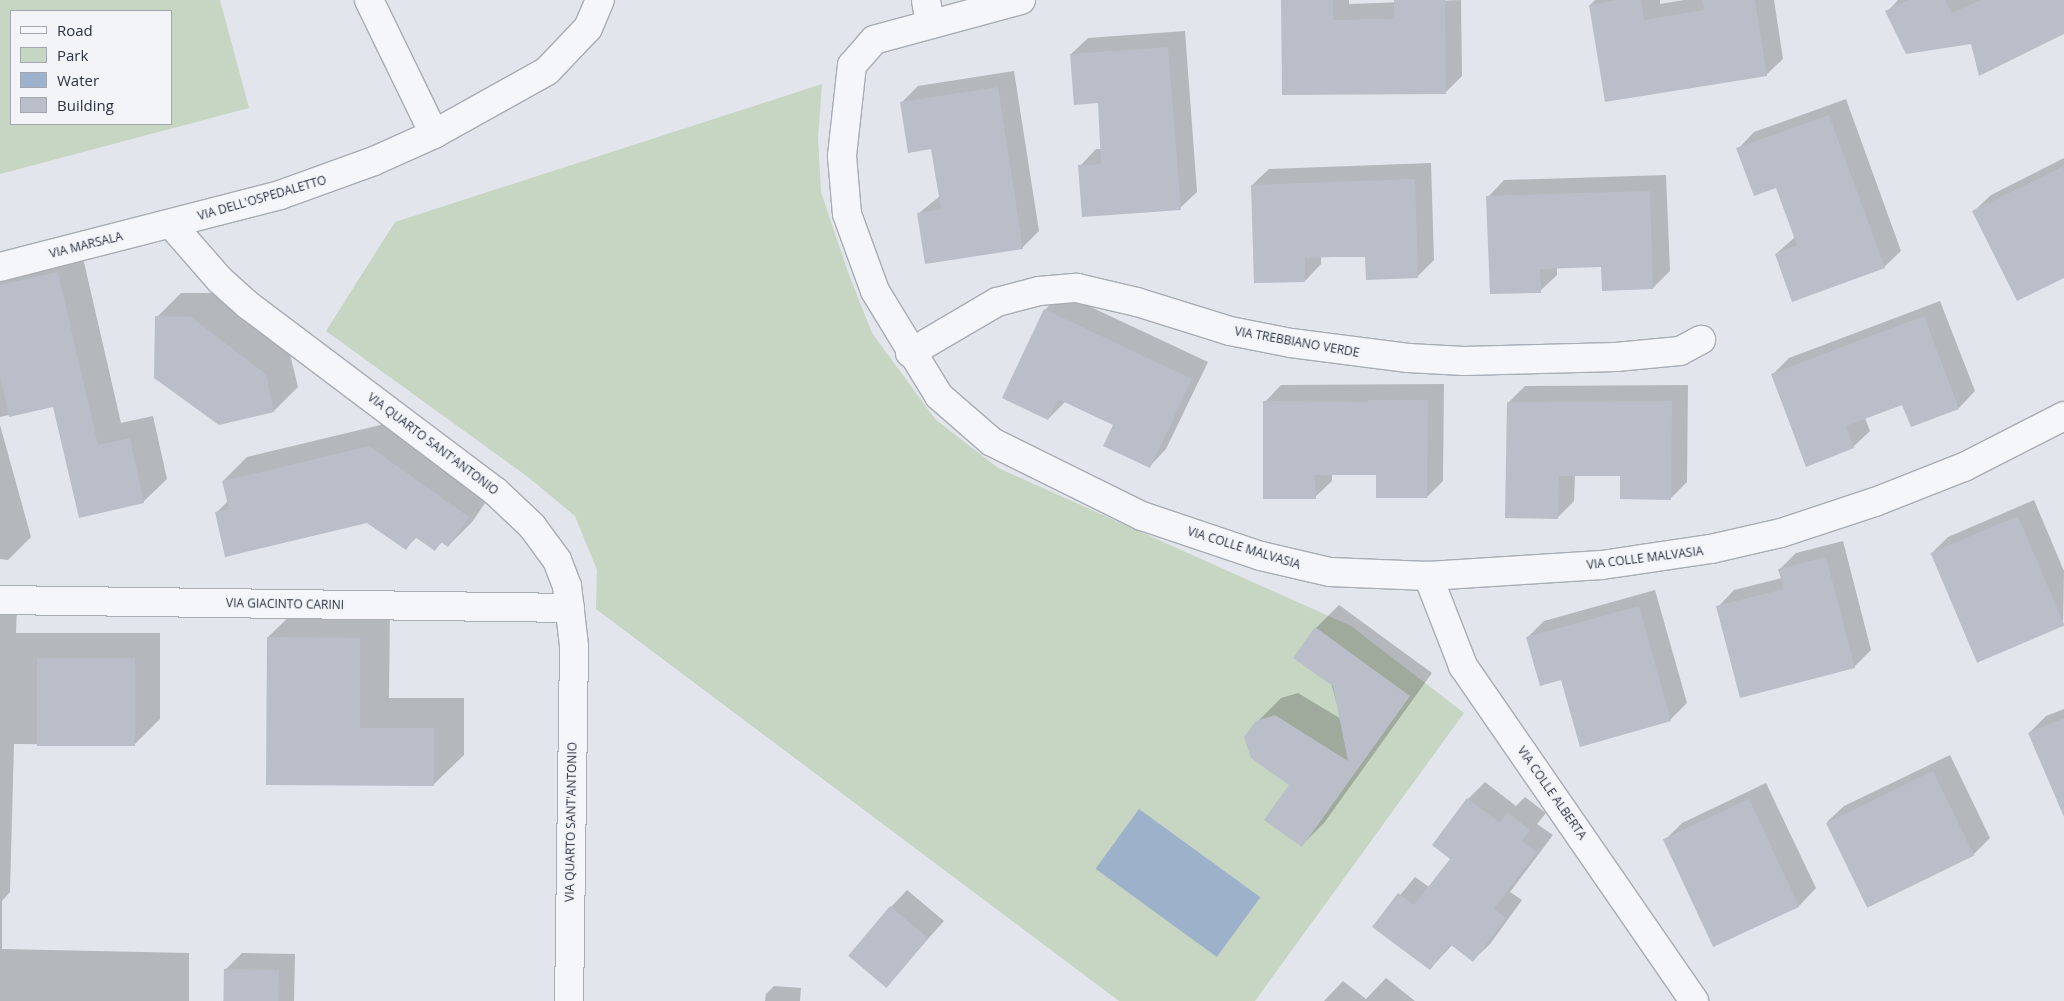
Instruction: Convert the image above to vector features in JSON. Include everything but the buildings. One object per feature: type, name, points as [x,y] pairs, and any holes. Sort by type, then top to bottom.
[{"type":"street","points":[[369,0],[434,134]]},
{"type":"street","name":"VIA DELL'OSPEDALETTO","points":[[171,224],[280,195],[344,173],[434,134],[547,71],[588,28],[600,0]]},
{"type":"street","name":"VIA COLLE MALVASIA","points":[[1021,0],[928,12],[874,40],[852,65],[842,156],[847,214],[875,291],[910,353],[939,396],[992,442],[1142,516],[1261,556],[1330,572],[1428,576],[1610,564],[1753,540],[1875,502],[2010,446],[2064,416]]},
{"type":"street","name":"VIA MARSALA","points":[[0,267],[171,224]]},
{"type":"street","name":"VIA QUARTO SANT'ANTONIO","points":[[171,224],[220,280],[248,306],[473,472],[513,507],[546,542],[557,560],[567,586],[574,646],[569,1001]]},
{"type":"street","name":"VIA TREBBIANO VERDE","points":[[910,353],[997,302],[1069,288],[1092,289],[1230,331],[1291,344],[1408,358],[1464,361],[1616,357],[1680,351],[1701,340]]},
{"type":"street","name":"VIA COLLE ALBERTA","points":[[1428,576],[1463,666],[1694,1001]]},
{"type":"street","name":"VIA GIACINTO CARINI","points":[[0,600],[570,608]]},
{"type":"green space","points":[[0,0],[220,0],[249,108],[0,174]]},
{"type":"green space","points":[[822,84],[818,138],[821,192],[849,275],[872,333],[935,419],[998,468],[1351,626],[1464,713],[1255,1001],[1119,1001],[596,609],[597,570],[575,516],[528,477],[326,331],[395,222]]},
{"type":"water","points":[[1139,809],[1260,897],[1217,957],[1096,869]]}]
